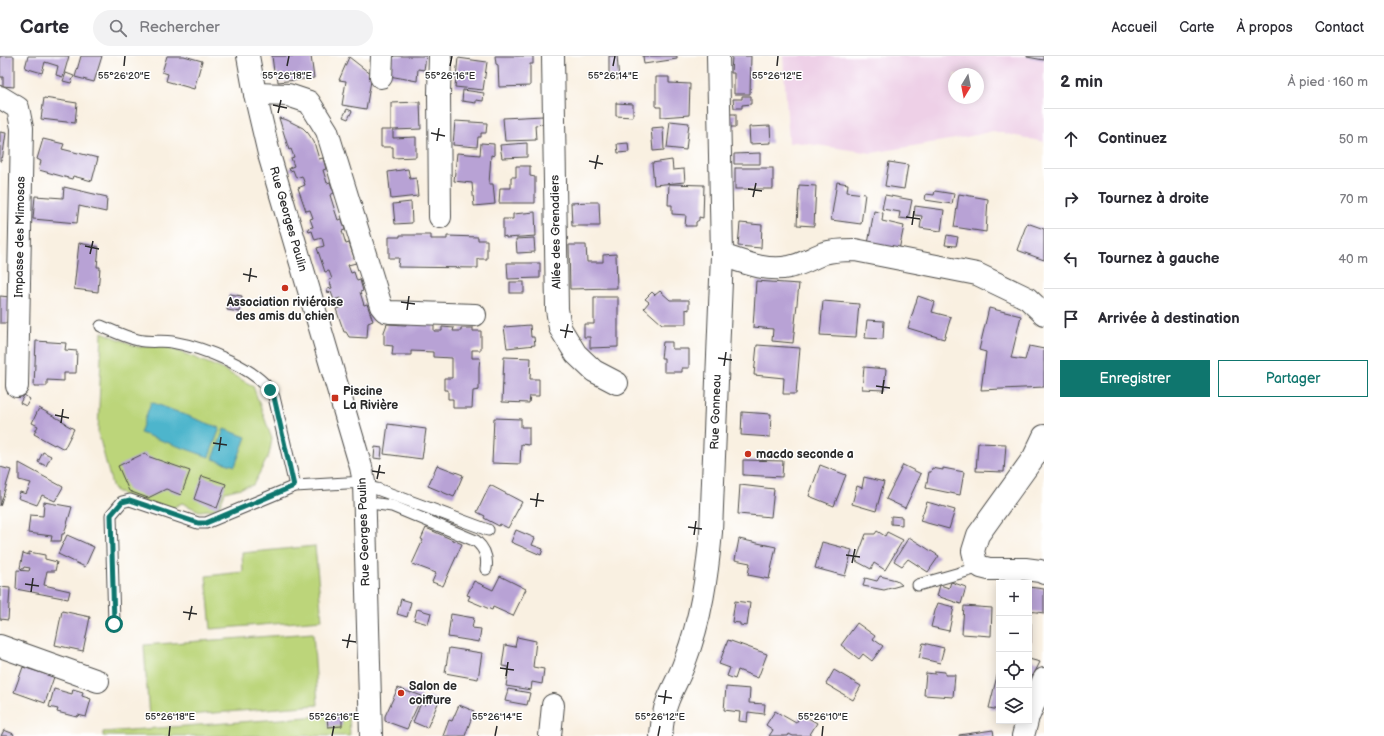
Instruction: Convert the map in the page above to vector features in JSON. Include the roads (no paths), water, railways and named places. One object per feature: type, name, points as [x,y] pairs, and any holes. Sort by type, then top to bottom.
[{"type":"street","name":"Rue Georges Paulin","points":[[248,56],[270,158],[361,467],[364,490],[370,736]]},
{"type":"street","points":[[440,56],[440,217]]},
{"type":"street","name":"Allée des Grenadiers","points":[[553,56],[557,310],[560,328],[576,354],[594,371],[617,383]]},
{"type":"street","name":"Rue Gonneau","points":[[661,736],[662,720],[667,701],[685,662],[703,601],[711,532],[722,255],[718,56]]},
{"type":"street","points":[[255,94],[288,95],[308,102],[327,131],[381,306],[384,311],[475,315]]},
{"type":"street","name":"Impasse des Mimosas","points":[[0,97],[18,108],[22,128],[17,386]]},
{"type":"street","points":[[722,255],[760,266],[778,268],[789,267],[825,253],[838,250],[855,250],[978,274],[1027,298],[1044,314]]},
{"type":"street","points":[[1044,436],[1034,457],[978,535],[973,551],[976,563],[981,567],[989,569],[1025,569],[1044,573]]},
{"type":"street","points":[[0,646],[98,680]]},
{"type":"street","points":[[1032,708],[1044,680]]},
{"type":"street","points":[[550,736],[553,705]]},
{"type":"street","points":[[1023,736],[1026,724]]},
{"type":"lane","points":[[101,326],[139,340],[170,341],[200,349],[244,368],[264,383],[274,397],[294,486]]},
{"type":"lane","points":[[114,624],[111,515],[122,502],[130,500],[198,523],[206,523],[294,486],[364,490],[377,489],[488,530]]},
{"type":"lane","points":[[364,490],[392,506],[476,541],[486,554],[486,569]]},
{"type":"lane","points":[[918,585],[981,567]]},
{"type":"water","points":[[151,402],[220,428],[209,457],[140,433]]},
{"type":"water","points":[[224,429],[246,437],[235,466],[213,459]]},
{"type":"place","name":"Association riviéroise des amis du chien","points":[[285,288]]},
{"type":"place","name":"Piscine La Rivière","points":[[335,398]]},
{"type":"place","name":"macdo seconde a","points":[[748,454]]},
{"type":"place","name":"Salon de coiffure","points":[[401,693]]}]
